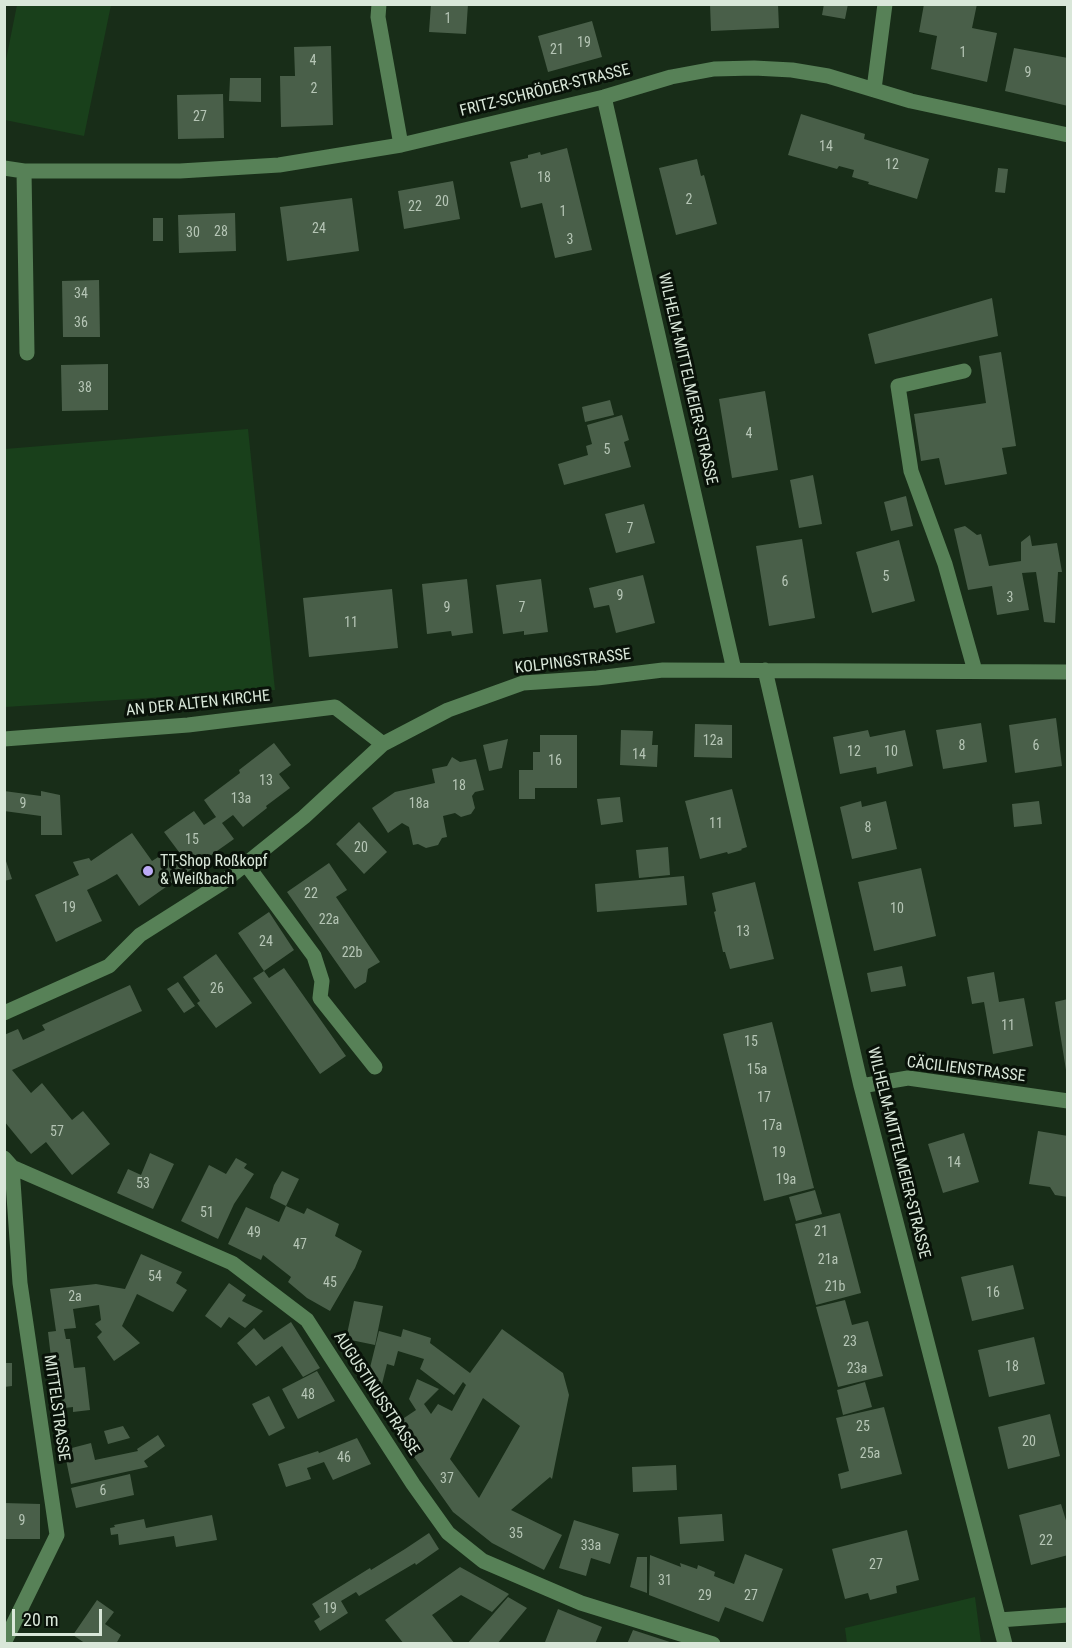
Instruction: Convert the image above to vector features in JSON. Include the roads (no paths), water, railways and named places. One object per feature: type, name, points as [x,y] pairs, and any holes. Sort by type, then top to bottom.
[{"type":"street","points":[[379,4],[378,17],[401,145]]},
{"type":"street","points":[[874,89],[885,4]]},
{"type":"street","name":"FRITZ-SCHRÖDER-STRASSE","points":[[4,168],[24,171],[180,171],[279,165],[401,145],[604,97],[671,77],[714,69],[792,70],[828,76],[912,100],[1068,135]]},
{"type":"street","name":"WILHELM-MITTELMEIER-STRASSE","points":[[604,97],[734,670]]},
{"type":"street","points":[[24,171],[27,353]]},
{"type":"street","points":[[964,371],[898,386],[911,471],[945,564],[975,671]]},
{"type":"street","name":"KOLPINGSTRASSE","points":[[4,1013],[109,966],[140,935],[222,884],[304,817],[383,744],[447,710],[523,683],[597,678],[663,670],[1068,672]]},
{"type":"street","name":"WILHELM-MITTELMEIER-STRASSE","points":[[765,670],[861,1086],[1005,1644]]},
{"type":"street","name":"AN DER ALTEN KIRCHE","points":[[4,739],[188,725],[335,707],[383,744]]},
{"type":"street","points":[[246,864],[314,956],[322,981],[320,998],[375,1067]]},
{"type":"street","name":"CÄCILIENSTRASSE","points":[[861,1086],[908,1078],[1068,1101]]},
{"type":"street","name":"AUGUSTINUSSTRASSE","points":[[8,1162],[232,1263],[307,1320],[447,1533],[483,1561],[582,1603],[713,1644]]},
{"type":"street","name":"MITTELSTRASSE","points":[[4,1643],[57,1535],[20,1283],[8,1162]]},
{"type":"street","points":[[999,1620],[1068,1615]]},
{"type":"place","name":"TT-Shop Roßkopf & Weißbach","points":[[148,871]]}]
